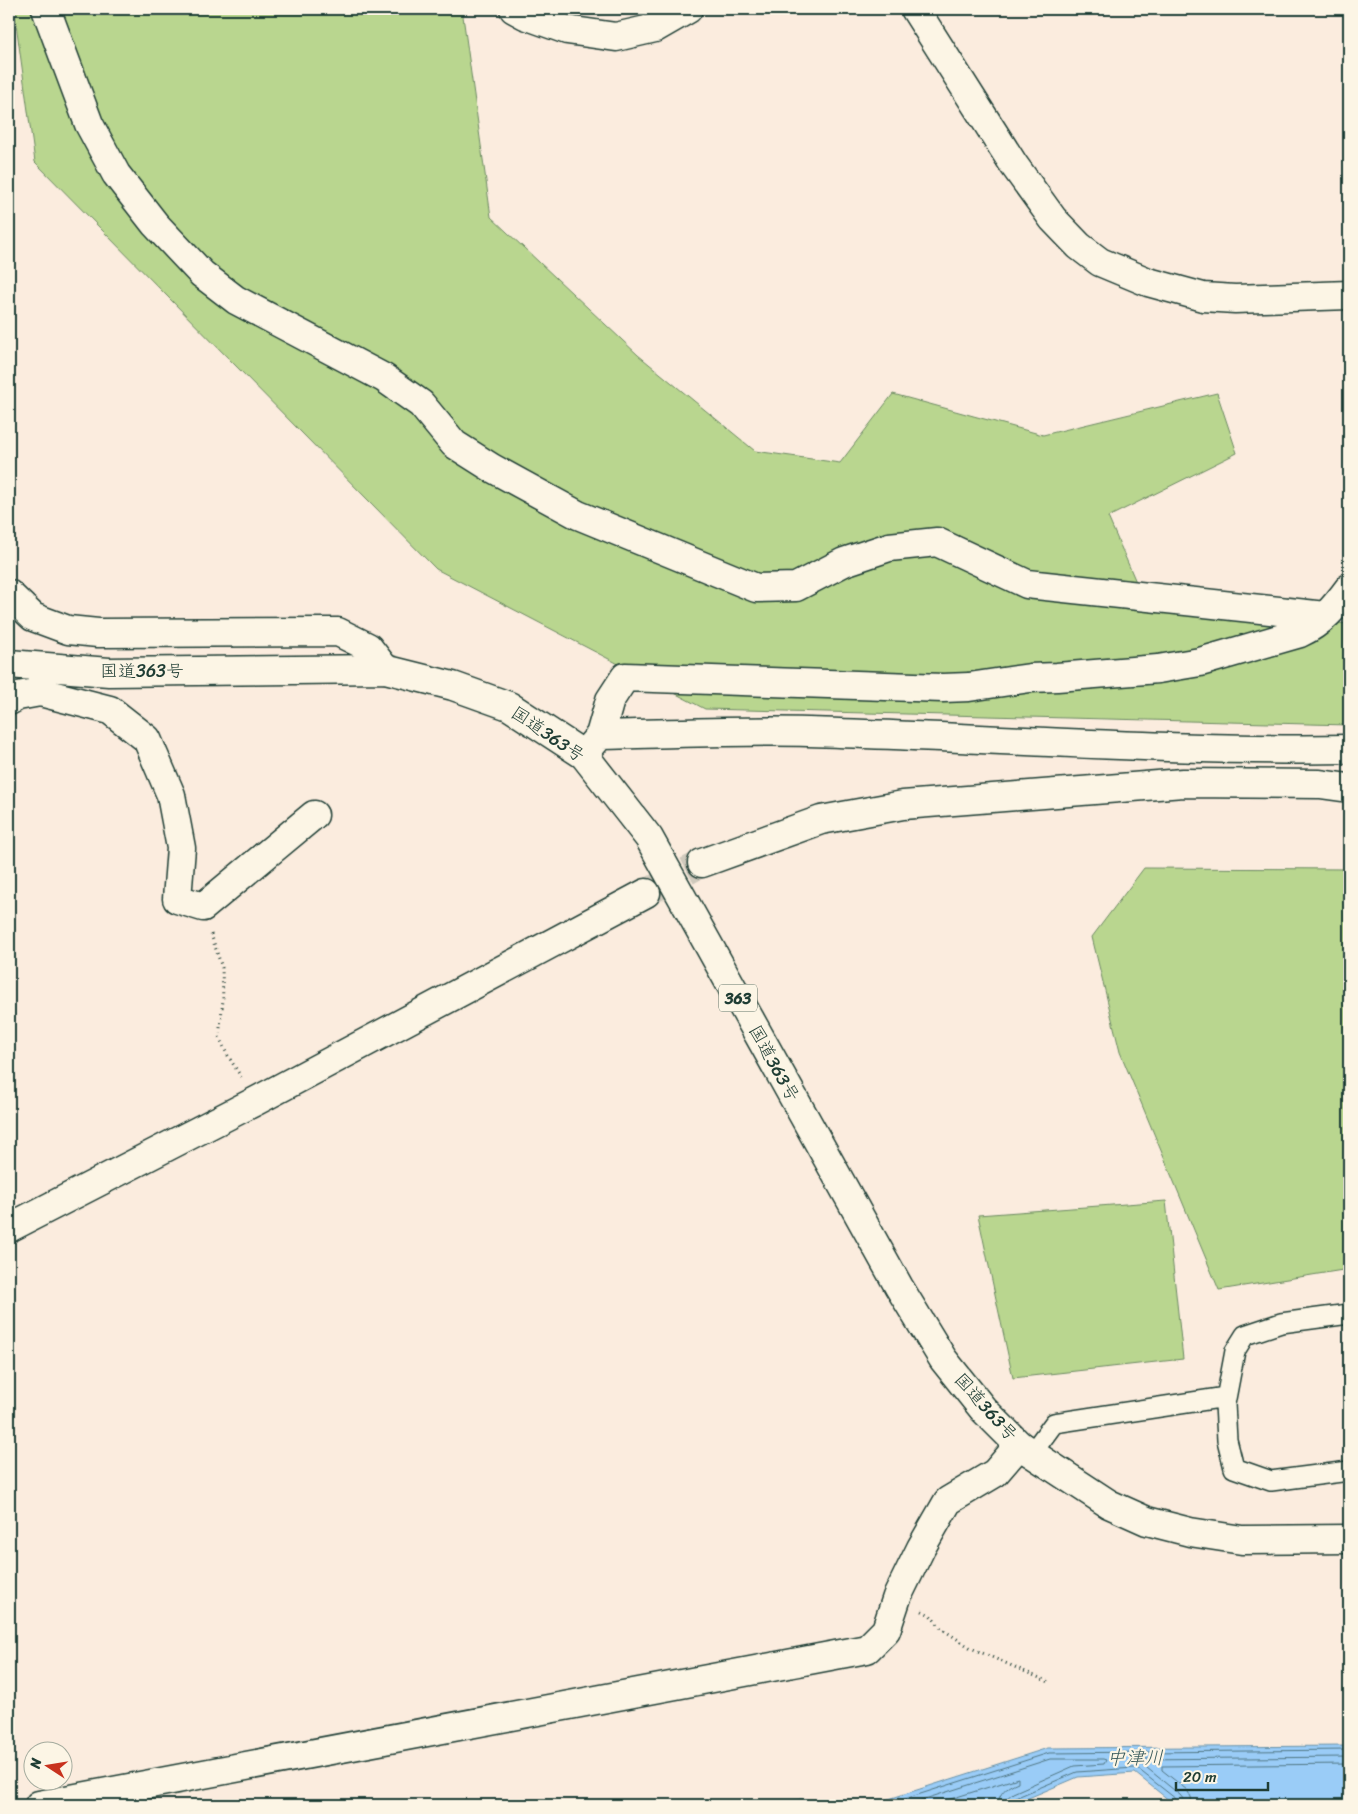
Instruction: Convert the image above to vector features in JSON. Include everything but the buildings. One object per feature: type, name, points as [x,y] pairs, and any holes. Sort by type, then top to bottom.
[{"type":"main road","points":[[46,9],[89,124],[116,174],[155,224],[202,274],[236,300],[384,378],[421,404],[454,444],[492,468],[578,515],[756,588],[796,587],[844,562],[889,547],[937,542],[1027,584],[1325,616]]},
{"type":"main road","points":[[514,9],[525,16],[567,30],[616,37],[655,28],[688,9]]},
{"type":"main road","points":[[915,9],[1014,165],[1047,211],[1079,246],[1100,262],[1148,282],[1203,296],[1235,299],[1349,295]]},
{"type":"main road","points":[[1349,588],[1314,627],[1300,633],[1200,662],[1158,669],[1030,678],[969,687],[933,688],[625,677],[610,700],[592,745],[806,732],[1081,744],[1292,750],[1349,749]]},
{"type":"main road","points":[[9,594],[32,617],[68,630],[98,633],[338,632],[368,647],[384,669]]},
{"type":"main road","name":"国道363号","points":[[9,664],[42,680],[109,672],[384,669],[453,686],[509,706],[592,745],[649,838],[894,1278],[943,1359],[983,1408],[1026,1449],[1109,1504],[1146,1521],[1190,1532],[1242,1540],[1349,1540]]},
{"type":"main road","points":[[9,701],[42,680],[110,710],[147,739],[171,795],[181,848],[177,899],[203,907],[314,816]]},
{"type":"main road","points":[[702,863],[821,820],[903,805],[1183,783],[1320,784],[1349,788]]},
{"type":"main road","points":[[9,1228],[256,1101],[646,892]]},
{"type":"main road","points":[[39,1805],[866,1649],[886,1630],[897,1597],[920,1548],[948,1501],[995,1473],[1026,1449]]},
{"type":"lane","points":[[1349,1314],[1281,1323],[1245,1335],[1235,1350],[1226,1397],[1227,1440],[1234,1468],[1271,1481],[1349,1471]]},
{"type":"lane","points":[[1026,1449],[1054,1423],[1226,1397]]},
{"type":"path","points":[[203,907],[222,968],[223,1000],[219,1037],[226,1054],[256,1101]]},
{"type":"path","points":[[897,1597],[930,1615],[942,1629],[970,1648],[1051,1683]]},
{"type":"green space","points":[[14,9],[462,9],[491,217],[638,355],[755,451],[840,463],[893,394],[1043,435],[1217,393],[1237,453],[1108,517],[1146,605],[1349,624],[1349,725],[705,709],[436,569],[35,162]]},
{"type":"green space","points":[[1144,868],[1349,869],[1349,1269],[1219,1290],[1120,1052],[1092,937]]},
{"type":"green space","points":[[1166,1201],[1183,1359],[1013,1378],[978,1215]]},
{"type":"water","name":"中津川","points":[[1349,1746],[1349,1805],[1175,1805],[1135,1773],[1078,1777],[1012,1805],[870,1805],[1048,1748]]},
{"type":"water","points":[[801,1799],[817,1805],[769,1805]]},
{"type":"tunnel","points":[[650,891],[702,863]]}]
